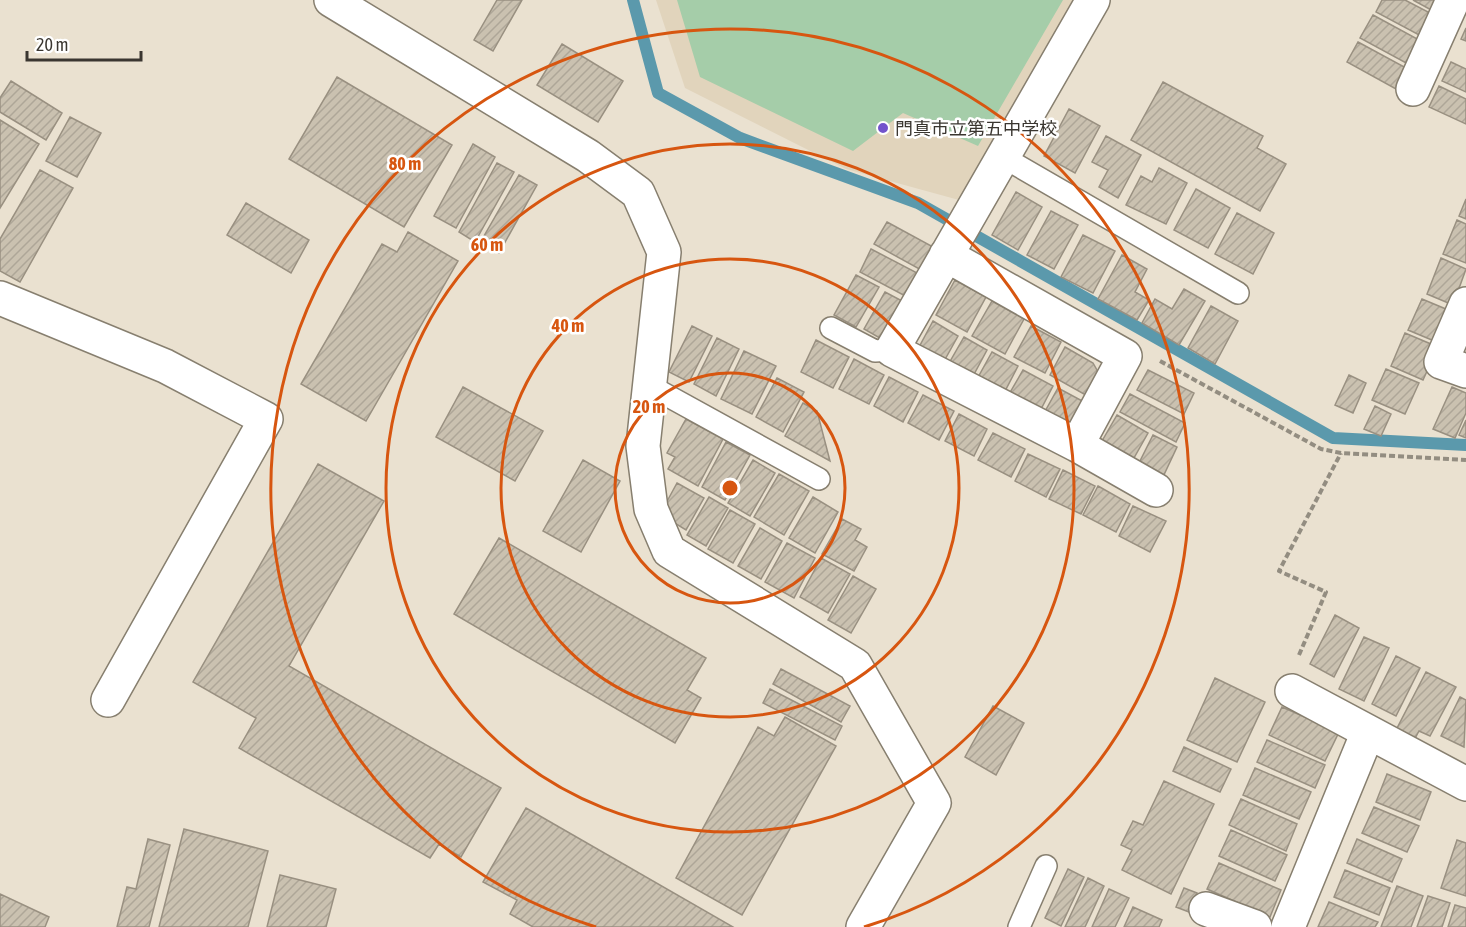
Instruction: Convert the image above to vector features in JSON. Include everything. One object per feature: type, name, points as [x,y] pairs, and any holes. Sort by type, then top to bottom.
[{"type":"street","points":[[331,0],[588,156],[638,193],[664,252],[644,446],[651,508],[669,551],[855,665],[934,803],[863,927]]},
{"type":"street","points":[[1093,0],[892,350],[1077,445],[1156,490]]},
{"type":"street","points":[[1413,89],[1452,0]]},
{"type":"street","points":[[956,239],[1125,356],[1077,445]]},
{"type":"street","points":[[0,298],[165,366],[266,419],[108,700]]},
{"type":"street","points":[[1466,304],[1441,362],[1466,371]]},
{"type":"street","points":[[1292,691],[1466,784]]},
{"type":"street","points":[[1288,927],[1368,732]]},
{"type":"street","points":[[1206,909],[1255,927]]},
{"type":"lane","points":[[1003,157],[1238,293]]},
{"type":"lane","points":[[831,328],[875,351],[892,350]]},
{"type":"lane","points":[[650,386],[819,479]]},
{"type":"lane","points":[[1019,927],[1046,866]]},
{"type":"path","points":[[1157,359],[1321,449],[1341,453],[1466,460]]},
{"type":"path","points":[[1292,691],[1286,684],[1326,592],[1279,571],[1341,453]]},
{"type":"shaded area","name":"門真市立第五中学校","points":[[656,0],[1075,0],[959,200],[846,169],[685,88]]},
{"type":"green space","name":"門真市立第五中学校","points":[[677,0],[1063,0],[978,146],[903,113],[853,151],[700,77]]},
{"type":"building","points":[[497,0],[522,0],[493,51],[474,40]]},
{"type":"building","points":[[1382,0],[1405,0],[1432,14],[1421,36],[1376,12]]},
{"type":"building","points":[[1413,0],[1439,0],[1433,11]]},
{"type":"building","points":[[1373,15],[1421,41],[1408,64],[1360,38]]},
{"type":"building","points":[[1466,28],[1466,41],[1461,39]]},
{"type":"building","points":[[1358,42],[1408,69],[1396,89],[1347,62]]},
{"type":"building","points":[[562,44],[623,81],[598,122],[537,85]]},
{"type":"building","points":[[1451,62],[1466,69],[1466,92],[1442,81]]},
{"type":"building","points":[[337,77],[452,145],[404,227],[289,159]]},
{"type":"building","points":[[11,81],[62,113],[46,140],[0,112],[0,98]]},
{"type":"building","points":[[1163,82],[1263,136],[1257,148],[1286,164],[1260,211],[1131,140]]},
{"type":"building","points":[[1439,86],[1466,99],[1466,124],[1429,107]]},
{"type":"building","points":[[1069,109],[1100,126],[1075,173],[1044,156]]},
{"type":"building","points":[[70,117],[101,133],[77,177],[46,161]]},
{"type":"building","points":[[0,120],[39,144],[0,208]]},
{"type":"building","points":[[1106,136],[1141,155],[1118,198],[1099,187],[1108,170],[1092,162]]},
{"type":"building","points":[[473,144],[495,157],[456,228],[434,216]]},
{"type":"building","points":[[497,163],[514,172],[475,242],[459,232]]},
{"type":"building","points":[[1159,168],[1187,183],[1166,224],[1126,205],[1141,176],[1152,182]]},
{"type":"building","points":[[40,170],[73,188],[20,282],[0,271],[0,239]]},
{"type":"building","points":[[519,175],[537,185],[499,253],[480,243]]},
{"type":"building","points":[[1196,189],[1230,208],[1208,248],[1174,230]]},
{"type":"building","points":[[1016,192],[1042,207],[1018,250],[992,235]]},
{"type":"building","points":[[1466,199],[1466,219],[1459,216]]},
{"type":"building","points":[[246,203],[309,240],[291,273],[227,235]]},
{"type":"building","points":[[1051,211],[1078,225],[1054,269],[1027,255]]},
{"type":"building","points":[[1237,213],[1274,233],[1253,274],[1215,254]]},
{"type":"building","points":[[1457,220],[1466,224],[1466,263],[1443,254]]},
{"type":"building","points":[[887,222],[935,248],[923,271],[874,244]]},
{"type":"building","points":[[408,232],[458,261],[366,421],[301,384],[382,244],[397,252]]},
{"type":"building","points":[[1083,235],[1115,251],[1093,293],[1061,277]]},
{"type":"building","points":[[871,249],[921,275],[909,298],[860,272]]},
{"type":"building","points":[[1122,255],[1147,269],[1135,292],[1149,300],[1137,320],[1098,299]]},
{"type":"building","points":[[1441,258],[1466,269],[1453,305],[1427,294]]},
{"type":"building","points":[[856,275],[879,287],[856,327],[834,315]]},
{"type":"building","points":[[955,280],[986,297],[967,332],[936,315]]},
{"type":"building","points":[[1184,289],[1205,301],[1179,345],[1142,323],[1155,299],[1172,309]]},
{"type":"building","points":[[885,292],[906,303],[885,341],[864,329]]},
{"type":"building","points":[[1422,299],[1453,312],[1439,343],[1408,330]]},
{"type":"building","points":[[992,301],[1024,319],[1005,354],[972,336]]},
{"type":"building","points":[[1211,306],[1238,321],[1215,364],[1188,348]]},
{"type":"building","points":[[933,321],[958,336],[943,363],[918,349]]},
{"type":"building","points":[[692,326],[712,336],[689,382],[669,372]]},
{"type":"building","points":[[1031,326],[1061,342],[1045,373],[1014,357]]},
{"type":"building","points":[[1405,333],[1438,347],[1423,380],[1391,366]]},
{"type":"building","points":[[964,337],[987,350],[972,378],[948,365]]},
{"type":"building","points":[[717,338],[739,349],[716,396],[694,384]]},
{"type":"building","points":[[816,340],[849,357],[833,388],[801,372]]},
{"type":"building","points":[[1065,347],[1093,363],[1102,379],[1091,398],[1050,375]]},
{"type":"building","points":[[744,351],[776,366],[752,414],[721,399]]},
{"type":"building","points":[[992,352],[1018,366],[1003,395],[976,381]]},
{"type":"building","points":[[854,359],[884,375],[869,404],[839,389]]},
{"type":"building","points":[[1386,369],[1419,383],[1405,414],[1372,400]]},
{"type":"building","points":[[1023,370],[1053,386],[1039,413],[1008,396]]},
{"type":"building","points":[[1148,370],[1194,393],[1184,414],[1137,390]]},
{"type":"building","points":[[1349,375],[1366,383],[1353,413],[1335,405]]},
{"type":"building","points":[[889,377],[918,392],[903,422],[874,406]]},
{"type":"building","points":[[777,378],[804,392],[783,432],[756,417]]},
{"type":"building","points":[[463,387],[543,431],[515,481],[436,437]]},
{"type":"building","points":[[1452,387],[1466,393],[1466,413],[1455,438],[1433,429]]},
{"type":"building","points":[[1058,388],[1088,404],[1074,431],[1043,415]]},
{"type":"building","points":[[1130,394],[1185,423],[1176,442],[1120,412]]},
{"type":"building","points":[[923,395],[954,411],[939,440],[908,423]]},
{"type":"building","points":[[803,403],[817,411],[830,461],[785,436]]},
{"type":"building","points":[[1375,406],[1391,414],[1381,436],[1364,429]]},
{"type":"building","points":[[959,414],[987,429],[974,456],[945,441]]},
{"type":"building","points":[[1117,415],[1148,433],[1130,465],[1098,448]]},
{"type":"building","points":[[686,419],[723,439],[698,486],[668,469],[675,457],[667,453]]},
{"type":"building","points":[[1466,420],[1466,438],[1459,435]]},
{"type":"building","points":[[993,433],[1025,449],[1011,477],[978,460]]},
{"type":"building","points":[[1153,435],[1177,447],[1162,479],[1137,467]]},
{"type":"building","points":[[726,442],[750,455],[725,500],[702,487]]},
{"type":"building","points":[[1028,454],[1060,469],[1046,497],[1015,481]]},
{"type":"building","points":[[583,460],[620,481],[581,552],[543,531]]},
{"type":"building","points":[[753,460],[775,473],[750,516],[728,503]]},
{"type":"building","points":[[318,464],[384,501],[289,666],[501,788],[461,857],[439,844],[430,858],[239,748],[256,718],[193,682]]},
{"type":"building","points":[[1063,470],[1095,486],[1081,514],[1049,499]]},
{"type":"building","points":[[779,474],[809,491],[784,535],[754,517]]},
{"type":"building","points":[[677,483],[704,498],[686,530],[668,519],[665,505]]},
{"type":"building","points":[[1098,486],[1130,504],[1116,532],[1083,515]]},
{"type":"building","points":[[709,497],[728,508],[706,546],[687,535]]},
{"type":"building","points":[[813,497],[838,512],[815,553],[789,538]]},
{"type":"building","points":[[1133,506],[1166,521],[1150,552],[1119,536]]},
{"type":"building","points":[[730,510],[755,524],[733,563],[708,549]]},
{"type":"building","points":[[842,519],[861,529],[855,540],[867,547],[854,571],[822,554]]},
{"type":"building","points":[[760,528],[782,541],[761,579],[738,566]]},
{"type":"building","points":[[499,538],[706,658],[687,690],[701,698],[675,743],[454,614]]},
{"type":"building","points":[[787,543],[815,558],[794,598],[765,582]]},
{"type":"building","points":[[821,558],[850,574],[828,613],[800,597]]},
{"type":"building","points":[[853,576],[876,589],[851,633],[828,620]]},
{"type":"building","points":[[1335,615],[1359,628],[1334,677],[1310,664]]},
{"type":"building","points":[[1364,637],[1389,648],[1364,701],[1339,689]]},
{"type":"building","points":[[1396,656],[1420,668],[1396,716],[1372,704]]},
{"type":"building","points":[[781,669],[850,706],[841,722],[773,684]]},
{"type":"building","points":[[1426,672],[1456,687],[1430,736],[1419,731],[1412,744],[1394,734]]},
{"type":"building","points":[[1215,678],[1265,702],[1237,762],[1187,740]]},
{"type":"building","points":[[770,689],[842,726],[835,740],[763,703]]},
{"type":"building","points":[[1460,697],[1466,700],[1464,747],[1441,736]]},
{"type":"building","points":[[993,706],[1024,723],[996,775],[965,757]]},
{"type":"building","points":[[1282,707],[1339,732],[1325,761],[1269,735]]},
{"type":"building","points":[[785,717],[836,746],[742,915],[676,878],[758,727],[774,736]]},
{"type":"building","points":[[1267,740],[1325,765],[1315,788],[1257,762]]},
{"type":"building","points":[[1184,747],[1231,769],[1220,792],[1173,771]]},
{"type":"building","points":[[1255,768],[1311,792],[1299,819],[1243,795]]},
{"type":"building","points":[[1387,774],[1431,792],[1420,820],[1376,802]]},
{"type":"building","points":[[1164,781],[1214,804],[1171,894],[1122,870],[1132,850],[1121,845],[1133,821],[1143,825]]},
{"type":"building","points":[[1241,799],[1297,824],[1286,851],[1229,825]]},
{"type":"building","points":[[1374,807],[1419,826],[1407,852],[1362,833]]},
{"type":"building","points":[[526,808],[733,927],[533,927],[510,914],[517,900],[483,882]]},
{"type":"building","points":[[184,829],[268,851],[248,927],[159,927]]},
{"type":"building","points":[[1231,830],[1287,855],[1275,881],[1219,856]]},
{"type":"building","points":[[148,839],[170,845],[149,927],[117,927],[127,887],[136,889]]},
{"type":"building","points":[[1357,839],[1402,859],[1392,882],[1347,863]]},
{"type":"building","points":[[1457,840],[1466,843],[1466,896],[1441,888]]},
{"type":"building","points":[[1219,863],[1281,890],[1270,917],[1207,889]]},
{"type":"building","points":[[1068,869],[1084,877],[1061,926],[1045,918]]},
{"type":"building","points":[[1345,870],[1390,888],[1379,915],[1334,897]]},
{"type":"building","points":[[280,875],[336,889],[326,927],[267,927]]},
{"type":"building","points":[[1088,878],[1104,886],[1085,927],[1065,927]]},
{"type":"building","points":[[1397,886],[1423,896],[1411,927],[1381,927]]},
{"type":"building","points":[[1184,888],[1197,893],[1189,912],[1176,907]]},
{"type":"building","points":[[1109,889],[1129,898],[1115,927],[1092,927]]},
{"type":"building","points":[[0,894],[49,917],[45,927],[0,927]]},
{"type":"building","points":[[1428,896],[1450,903],[1442,927],[1417,927]]},
{"type":"building","points":[[1329,902],[1378,922],[1375,927],[1318,927]]},
{"type":"building","points":[[1455,905],[1466,908],[1466,927],[1448,927]]},
{"type":"building","points":[[1133,907],[1162,920],[1159,927],[1124,927]]},
{"type":"waterway","points":[[633,0],[658,93],[740,138],[918,203],[1333,438],[1466,445]]},
{"type":"place","name":"門真市立第五中学校","points":[[883,128]]}]
